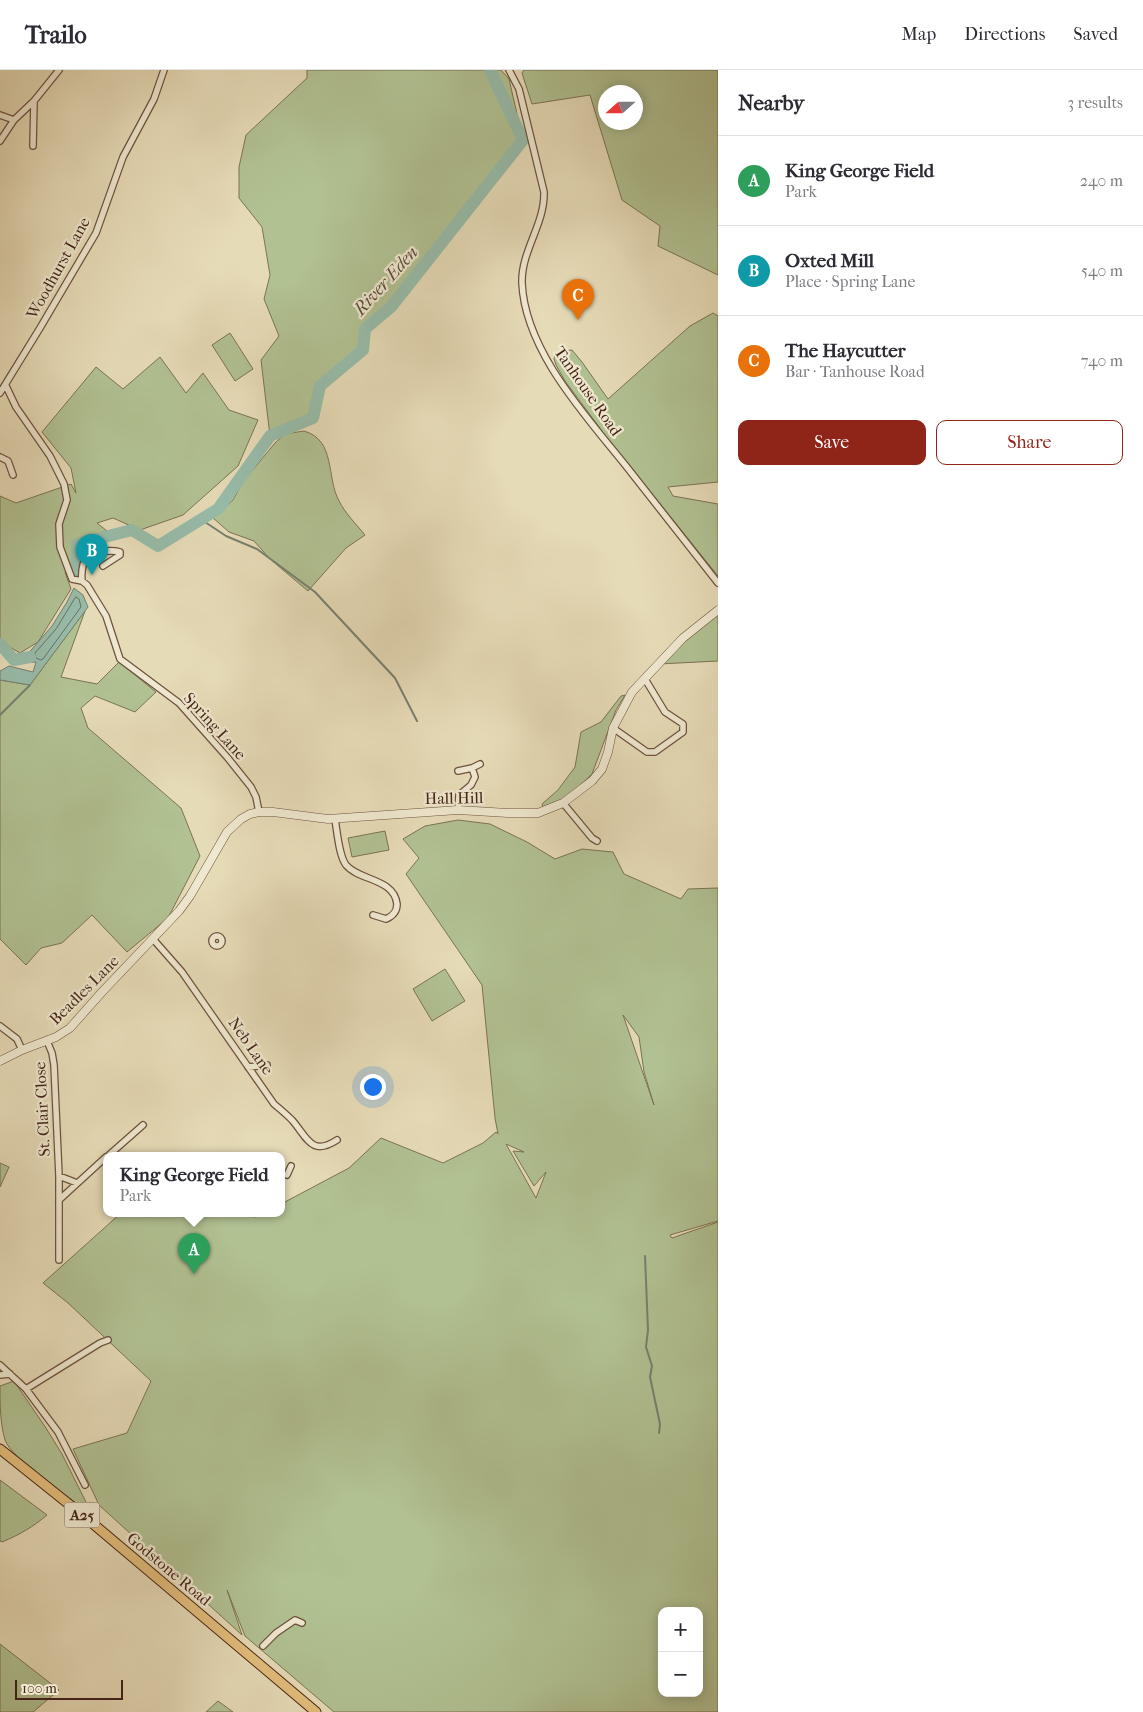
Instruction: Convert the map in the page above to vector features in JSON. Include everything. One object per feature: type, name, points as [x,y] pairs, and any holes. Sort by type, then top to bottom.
[{"type":"main road","name":"Godstone Road","points":[[0,1446],[316,1712]]},
{"type":"street","points":[[0,141],[14,120],[34,101],[59,70]]},
{"type":"street","name":"Woodhurst Lane","points":[[0,393],[6,386],[96,233],[123,157],[154,99],[164,70]]},
{"type":"street","name":"Tanhouse Road","points":[[510,70],[519,89],[544,192],[543,206],[523,269],[523,294],[533,329],[545,354],[573,398],[718,583]]},
{"type":"street","points":[[33,146],[34,101]]},
{"type":"street","points":[[0,115],[14,120]]},
{"type":"street","name":"Spring Lane","points":[[6,386],[16,407],[50,456],[64,484],[67,500],[59,524],[60,547],[72,579],[82,581],[86,585],[106,616],[120,659],[179,703],[227,756],[251,787],[256,797],[259,812]]},
{"type":"street","points":[[0,457],[8,461],[13,475]]},
{"type":"street","points":[[82,581],[81,570],[88,554],[117,550],[120,552],[120,555],[103,566]]},
{"type":"street","name":"Hall Hill","points":[[153,939],[190,896],[227,832],[241,819],[259,812],[291,813],[335,819],[458,810],[508,813],[538,812],[563,803],[592,781],[602,769],[613,728],[632,692],[683,638],[718,610]]},
{"type":"street","points":[[613,728],[647,752],[655,752],[683,732],[683,724],[664,712],[645,679]]},
{"type":"street","points":[[458,770],[472,768],[480,764]]},
{"type":"street","points":[[458,810],[459,795],[471,785],[474,777],[472,768]]},
{"type":"street","points":[[563,803],[592,838],[597,841]]},
{"type":"street","points":[[335,819],[344,863],[351,870],[385,886],[392,893],[396,901],[397,909],[393,916],[386,919],[373,915]]},
{"type":"street","name":"Beadles Lane","points":[[0,1061],[22,1050],[47,1041],[70,1028],[153,939]]},
{"type":"street","name":"Neb Lane","points":[[153,939],[182,972],[274,1104],[292,1120],[313,1145],[328,1146],[337,1140]]},
{"type":"street","points":[[0,1026],[17,1039],[22,1050]]},
{"type":"street","name":"St. Clair Close","points":[[47,1041],[54,1065],[59,1176],[59,1260]]},
{"type":"street","points":[[248,1067],[266,1065]]},
{"type":"street","points":[[113,1152],[143,1125]]},
{"type":"street","points":[[59,1200],[103,1160]]},
{"type":"street","points":[[287,1175],[291,1166]]},
{"type":"street","name":"St. Clair Close","points":[[59,1176],[77,1183]]},
{"type":"street","points":[[26,1389],[100,1343],[108,1340]]},
{"type":"street","points":[[0,1365],[26,1389],[58,1432],[84,1485]]},
{"type":"street","points":[[0,1375],[10,1374]]},
{"type":"street","points":[[263,1646],[288,1624],[295,1620],[302,1623]]},
{"type":"shaded area","points":[[307,70],[501,70],[509,79],[523,140],[391,307],[365,329],[363,350],[321,386],[313,418],[270,436],[261,360],[279,336],[264,299],[270,275],[262,227],[239,198],[239,167],[246,135],[307,78]]},
{"type":"shaded area","points":[[524,70],[718,70],[718,275],[658,246],[660,226],[622,200],[601,130],[643,130],[643,85],[598,85],[598,121],[590,95],[532,104],[522,73]]},
{"type":"shaded area","points":[[713,313],[718,316],[718,482],[668,487],[673,496],[718,504],[718,576],[608,439],[565,381],[554,359],[555,355],[562,351],[572,350],[608,399],[690,326]]},
{"type":"shaded area","points":[[230,333],[253,369],[235,381],[212,345]]},
{"type":"shaded area","points":[[160,357],[186,393],[203,373],[229,410],[258,420],[238,466],[183,515],[140,530],[113,518],[97,523],[107,531],[81,539],[77,571],[65,572],[71,589],[38,642],[20,653],[0,640],[0,496],[16,503],[71,484],[76,493],[71,468],[42,432],[96,367],[123,389]]},
{"type":"shaded area","points":[[304,431],[321,442],[329,460],[335,491],[339,501],[347,514],[365,535],[346,548],[308,591],[270,559],[254,541],[229,532],[213,518],[233,500],[242,483],[275,443],[285,434]]},
{"type":"shaded area","points":[[718,610],[718,661],[659,664]]},
{"type":"shaded area","points":[[85,611],[61,677],[97,684],[119,662],[156,692],[135,712],[95,696],[81,708],[88,728],[181,808],[200,856],[168,918],[127,952],[92,915],[62,943],[41,948],[26,965],[0,939],[0,680],[30,685]]},
{"type":"shaded area","points":[[625,695],[616,710],[592,774],[569,796],[543,809],[542,804],[558,790],[575,767],[581,732],[601,722],[621,696]]},
{"type":"shaded area","points":[[458,820],[490,824],[527,842],[555,859],[582,849],[613,852],[624,874],[681,899],[688,889],[718,888],[718,1221],[670,1235],[672,1238],[718,1222],[718,1712],[334,1712],[245,1636],[227,1590],[242,1635],[99,1505],[73,1449],[127,1433],[151,1381],[68,1303],[43,1283],[117,1217],[285,1217],[285,1202],[349,1168],[381,1138],[443,1163],[483,1143],[496,1132],[498,1134],[482,985],[406,874],[419,858],[403,839],[425,826]],"holes":[[[623,1015],[639,1037],[644,1072],[654,1105]],[[506,1144],[524,1152],[513,1151],[534,1186],[546,1172],[536,1198]]]},
{"type":"shaded area","points":[[385,831],[389,850],[352,857],[348,838]]},
{"type":"shaded area","points":[[445,969],[465,1001],[432,1021],[413,989]]},
{"type":"shaded area","points":[[0,1163],[9,1167],[0,1187]]},
{"type":"shaded area","points":[[14,1381],[62,1454],[86,1502],[84,1509],[28,1466],[9,1447],[5,1440],[1,1420],[0,1386]]},
{"type":"shaded area","points":[[0,1480],[47,1515],[26,1530],[2,1542],[0,1541]]},
{"type":"shaded area","points":[[0,1644],[59,1690],[33,1712],[0,1712]]},
{"type":"shaded area","points":[[218,1701],[233,1712],[206,1712]]},
{"type":"water","points":[[74,588],[83,595],[88,607],[30,685],[0,680],[0,671],[9,666],[33,672],[36,662],[22,663],[14,660],[25,657],[52,626]]},
{"type":"waterway","name":"River Eden","points":[[77,575],[77,544],[132,530],[158,546],[218,509],[270,436],[313,418],[320,386],[363,350],[365,329],[391,307],[523,140],[490,70]]},
{"type":"waterway","points":[[202,520],[226,536],[257,549],[315,592],[395,678],[417,721]]},
{"type":"waterway","name":"River Eden","points":[[0,644],[14,660],[30,657]]},
{"type":"waterway","points":[[0,715],[30,685]]},
{"type":"waterway","points":[[645,1256],[648,1330],[646,1347],[652,1366],[650,1377],[660,1424],[659,1433]]},
{"type":"place","name":"The Haycutter","points":[[578,320]]},
{"type":"place","name":"Oxted Mill","points":[[92,575]]},
{"type":"place","name":"King George Field","points":[[194,1274]]}]
